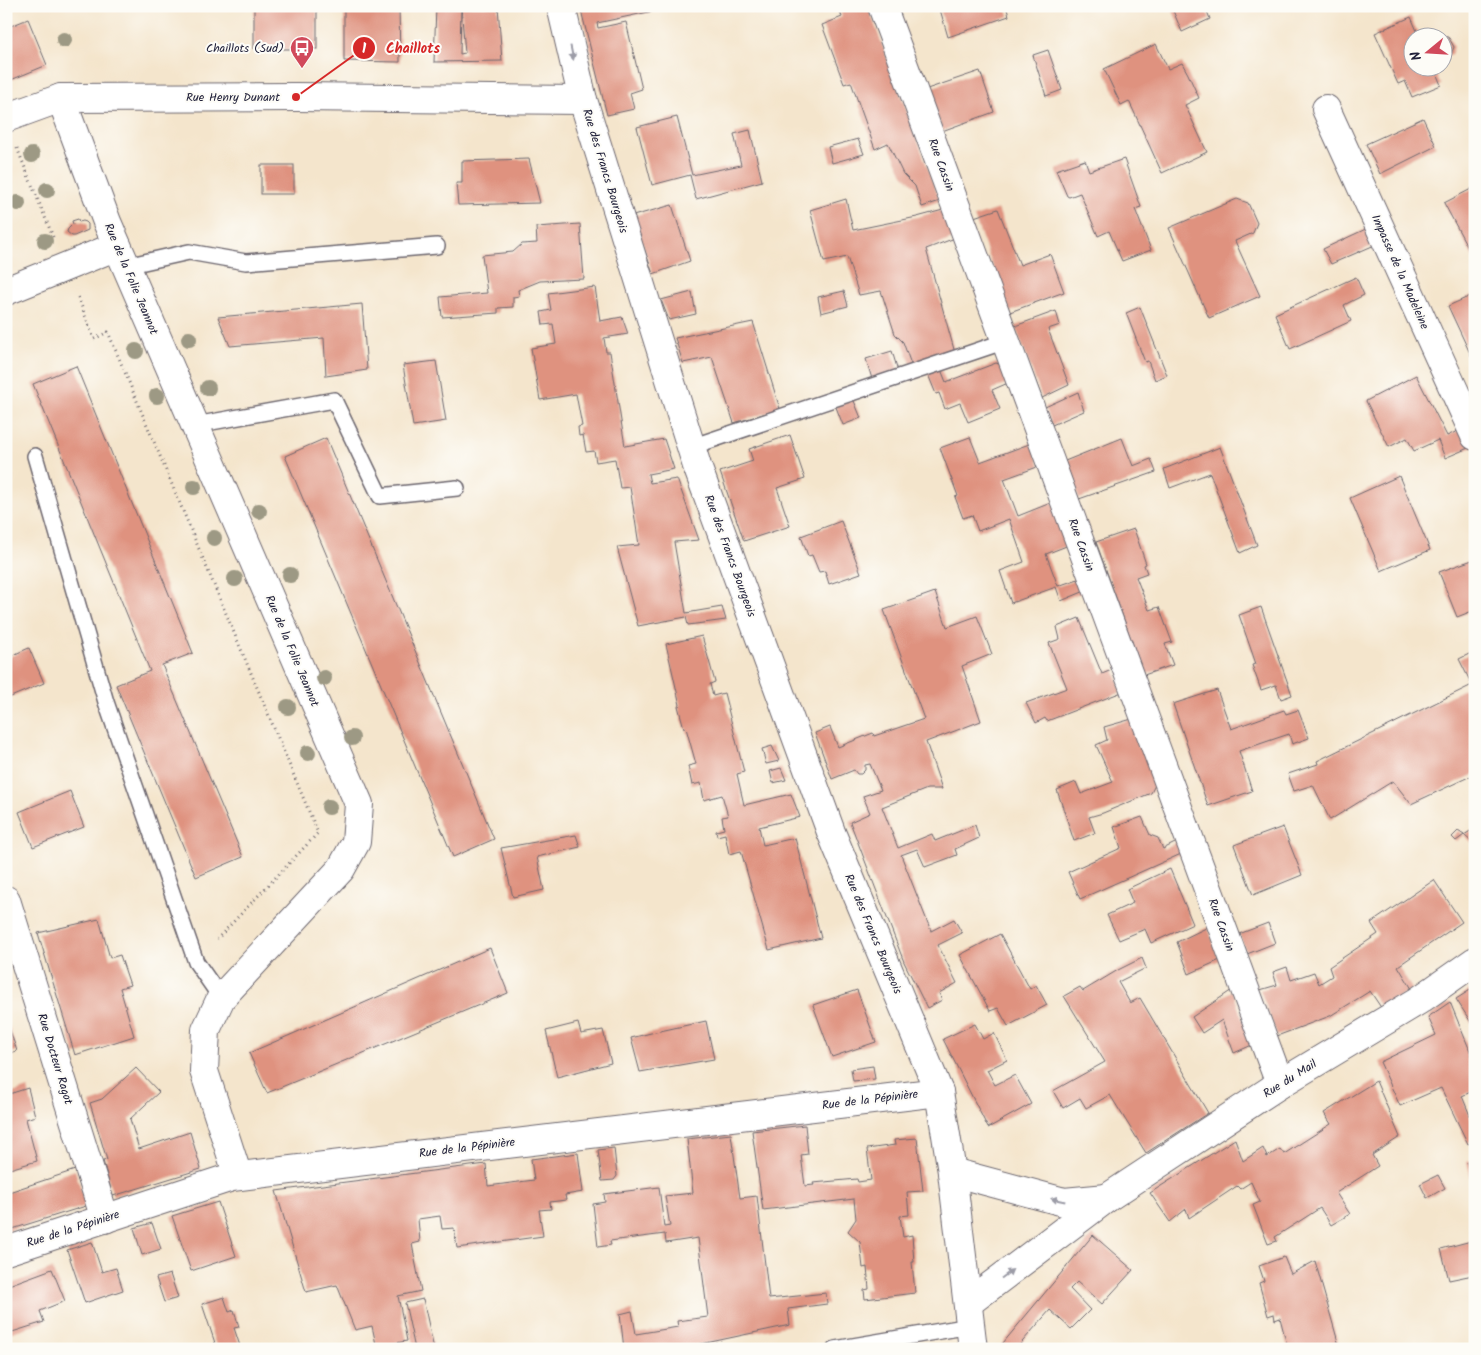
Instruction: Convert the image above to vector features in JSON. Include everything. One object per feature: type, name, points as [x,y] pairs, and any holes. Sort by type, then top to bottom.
[{"type":"street","name":"Rue des Francs Bourgeois","points":[[561,6],[583,100],[691,447],[831,832],[939,1092]]},
{"type":"street","name":"Rue Cassin","points":[[882,6],[1280,1084]]},
{"type":"street","name":"Rue Henry Dunant","points":[[10,130],[61,98],[296,97],[583,100]]},
{"type":"street","name":"Rue de la Folie Jeannot","points":[[61,98],[121,256],[359,804],[356,842],[341,869],[221,998],[206,1030],[204,1071],[238,1176]]},
{"type":"street","name":"Impasse de la Madeleine","points":[[1326,109],[1475,436]]},
{"type":"street","points":[[6,291],[121,256]]},
{"type":"street","name":"Rue Docteur Ragot","points":[[6,900],[104,1219]]},
{"type":"street","name":"Rue du Mail","points":[[970,1326],[1107,1198],[1280,1084],[1418,1001],[1475,962]]},
{"type":"street","points":[[939,1092],[952,1172],[970,1326]]},
{"type":"street","name":"Rue de la Pépinière","points":[[6,1252],[232,1176],[939,1092]]},
{"type":"street","name":"Rue du Mail","points":[[952,1172],[1064,1202],[1107,1198]]},
{"type":"lane","points":[[121,256],[189,252],[246,262],[436,246]]},
{"type":"lane","points":[[691,447],[1006,341]]},
{"type":"lane","points":[[195,425],[334,400],[380,496],[457,488]]},
{"type":"lane","points":[[35,456],[106,702],[196,962],[221,998]]},
{"type":"lane","points":[[835,1349],[970,1326]]},
{"type":"path","points":[[10,130],[55,241]]},
{"type":"path","points":[[77,296],[94,339],[108,332],[318,833],[196,962]]},
{"type":"building","points":[[254,6],[317,6],[317,49],[254,49]]},
{"type":"building","points":[[344,6],[399,6],[400,62],[344,61]]},
{"type":"building","points":[[436,6],[461,6],[498,6],[502,61],[434,62]],"holes":[[[461,6],[465,53],[460,54]]]},
{"type":"building","points":[[580,6],[677,6],[597,23],[598,28],[626,22],[642,89],[630,93],[634,109],[607,115]]},
{"type":"building","points":[[838,6],[868,6],[940,201],[922,207],[915,186],[903,174],[888,143],[875,149],[851,82],[844,84],[822,25],[842,17]]},
{"type":"building","points":[[939,6],[1006,6],[1009,16],[948,37]]},
{"type":"building","points":[[1171,6],[1205,6],[1210,19],[1182,32]]},
{"type":"building","points":[[1411,17],[1416,28],[1404,28],[1404,78],[1438,78],[1441,85],[1412,97],[1405,81],[1398,84],[1375,33]]},
{"type":"building","points":[[28,19],[47,65],[6,82],[6,28]]},
{"type":"building","points":[[1156,44],[1168,69],[1182,63],[1188,74],[1199,98],[1185,105],[1207,152],[1162,173],[1129,101],[1121,105],[1104,69]]},
{"type":"building","points":[[1048,50],[1062,90],[1046,96],[1033,55]]},
{"type":"building","points":[[980,71],[994,112],[942,131],[927,89]]},
{"type":"building","points":[[677,117],[692,175],[741,165],[734,134],[750,130],[762,181],[696,199],[690,175],[652,185],[637,127]]},
{"type":"building","points":[[1423,118],[1436,146],[1380,174],[1366,144]]},
{"type":"building","points":[[858,139],[864,154],[832,163],[828,147]]},
{"type":"building","points":[[529,159],[540,203],[458,205],[456,183],[462,183],[462,161]]},
{"type":"building","points":[[1124,159],[1141,207],[1135,209],[1151,250],[1122,261],[1109,231],[1098,236],[1080,193],[1067,196],[1056,170],[1085,160],[1089,171]]},
{"type":"building","points":[[261,165],[294,165],[294,194],[261,194]]},
{"type":"building","points":[[1475,187],[1475,261],[1444,203]]},
{"type":"building","points":[[846,199],[853,230],[943,210],[955,238],[926,249],[955,353],[912,367],[903,342],[895,334],[881,291],[859,295],[847,257],[824,262],[810,210]]},
{"type":"building","points":[[1237,199],[1248,203],[1257,223],[1253,233],[1235,241],[1260,296],[1209,318],[1169,228]]},
{"type":"building","points":[[672,205],[690,261],[653,274],[633,216]]},
{"type":"building","points":[[998,209],[1020,265],[1050,254],[1064,292],[1010,312],[974,217]]},
{"type":"building","points":[[78,219],[79,222],[83,221],[88,224],[88,230],[72,236],[67,232],[68,229],[73,224],[72,221]]},
{"type":"building","points":[[580,224],[584,279],[540,281],[518,290],[519,296],[513,297],[513,307],[498,308],[498,313],[442,317],[440,297],[487,293],[482,255],[513,252],[522,244],[537,243],[536,227]]},
{"type":"building","points":[[1370,227],[1377,244],[1331,264],[1323,249]]},
{"type":"building","points":[[1356,277],[1364,295],[1344,305],[1351,321],[1290,349],[1275,314]]},
{"type":"building","points":[[595,287],[600,321],[622,317],[628,334],[604,338],[606,352],[610,352],[625,446],[664,439],[674,469],[648,474],[650,483],[677,479],[699,540],[674,542],[686,613],[722,607],[726,620],[688,625],[686,617],[638,626],[617,547],[639,545],[630,487],[620,488],[615,459],[596,462],[594,451],[586,452],[583,435],[579,436],[578,427],[582,426],[576,394],[540,400],[531,348],[556,344],[553,324],[543,325],[541,312],[551,310],[548,293]]},
{"type":"building","points":[[844,291],[848,306],[821,313],[818,297]]},
{"type":"building","points":[[692,292],[696,314],[669,320],[661,300]]},
{"type":"building","points":[[1475,294],[1475,364],[1448,306]]},
{"type":"building","points":[[362,304],[367,370],[326,376],[324,338],[230,346],[218,317]]},
{"type":"building","points":[[1140,307],[1167,375],[1155,380],[1148,361],[1145,362],[1126,313]]},
{"type":"building","points":[[1056,311],[1060,325],[1048,329],[1069,385],[1042,398],[1015,326]]},
{"type":"building","points":[[753,322],[780,409],[734,423],[712,357],[683,363],[675,338]]},
{"type":"building","points":[[892,351],[898,371],[872,379],[866,359]]},
{"type":"building","points":[[436,361],[446,421],[413,426],[403,365]]},
{"type":"building","points":[[996,363],[1001,365],[1008,383],[992,390],[1000,409],[968,422],[960,403],[945,409],[939,393],[936,394],[927,372],[940,367],[946,382]]},
{"type":"building","points":[[76,366],[193,653],[162,665],[243,857],[196,877],[116,685],[150,671],[33,384]]},
{"type":"building","points":[[1416,375],[1447,436],[1464,428],[1473,446],[1445,458],[1438,440],[1414,451],[1407,438],[1389,447],[1366,401]]},
{"type":"building","points":[[1078,392],[1084,411],[1052,425],[1045,407]]},
{"type":"building","points":[[852,396],[861,418],[843,425],[834,402]]},
{"type":"building","points":[[790,435],[805,479],[777,488],[790,526],[744,541],[720,472],[753,461],[749,449]]},
{"type":"building","points":[[970,437],[980,462],[1032,443],[1040,466],[1004,479],[1018,516],[1053,502],[1069,545],[1046,554],[1058,586],[1081,578],[1085,591],[1061,601],[1056,587],[1011,603],[1000,571],[1024,562],[1009,519],[978,531],[972,515],[963,518],[955,497],[958,496],[940,448]]},
{"type":"building","points":[[326,438],[494,839],[453,857],[285,456]]},
{"type":"building","points":[[1122,438],[1133,466],[1151,459],[1156,472],[1079,499],[1065,461]]},
{"type":"building","points":[[1220,447],[1257,545],[1240,553],[1210,473],[1170,488],[1164,469]]},
{"type":"building","points":[[1399,476],[1430,550],[1381,571],[1350,498]]},
{"type":"building","points":[[841,521],[861,573],[829,584],[825,571],[819,572],[812,555],[808,556],[801,536]]},
{"type":"building","points":[[1134,529],[1146,564],[1144,565],[1147,573],[1136,577],[1149,610],[1159,607],[1172,642],[1165,644],[1173,665],[1144,675],[1096,542]]},
{"type":"building","points":[[1475,559],[1475,610],[1457,617],[1439,572]]},
{"type":"building","points":[[935,592],[947,627],[977,616],[992,654],[962,666],[981,721],[926,742],[942,789],[927,789],[882,807],[898,848],[932,834],[935,841],[975,825],[979,838],[955,849],[957,855],[925,867],[917,849],[901,855],[931,931],[954,919],[962,933],[938,945],[957,983],[939,993],[942,1000],[927,1008],[904,962],[850,822],[870,813],[863,796],[881,790],[870,764],[865,765],[865,770],[861,774],[857,774],[854,770],[832,779],[815,733],[830,727],[838,747],[873,733],[874,736],[924,719],[884,610]]},
{"type":"building","points":[[1261,607],[1292,695],[1281,699],[1276,685],[1261,690],[1252,665],[1256,664],[1239,615]]},
{"type":"building","points":[[1079,618],[1102,674],[1114,669],[1122,692],[1047,721],[1045,718],[1036,723],[1026,703],[1067,688],[1049,643],[1060,639],[1057,627]]},
{"type":"building","points":[[702,636],[715,682],[710,684],[713,696],[724,693],[744,772],[737,774],[744,805],[791,794],[800,817],[759,827],[763,845],[795,838],[821,938],[769,950],[741,851],[729,854],[725,834],[717,836],[716,831],[724,829],[722,817],[728,816],[722,795],[704,800],[701,783],[692,785],[688,766],[696,764],[678,706],[680,705],[666,644]]},
{"type":"building","points":[[29,648],[44,683],[6,699],[6,658]]},
{"type":"building","points":[[1475,651],[1475,774],[1411,804],[1393,781],[1330,820],[1313,785],[1294,791],[1288,774],[1318,764],[1317,761],[1472,685],[1459,659]]},
{"type":"building","points":[[1217,690],[1231,729],[1284,710],[1286,714],[1298,710],[1309,738],[1292,744],[1289,734],[1239,751],[1252,791],[1208,806],[1173,704]]},
{"type":"building","points":[[1132,719],[1156,783],[1151,793],[1089,817],[1095,833],[1074,841],[1057,790],[1076,782],[1081,794],[1113,782],[1096,745],[1107,740],[1104,727]]},
{"type":"building","points":[[772,746],[779,761],[766,764],[762,749]]},
{"type":"building","points":[[781,768],[786,780],[773,783],[770,771]]},
{"type":"building","points":[[70,791],[84,827],[33,847],[19,812]]},
{"type":"building","points":[[1142,817],[1150,835],[1158,838],[1163,849],[1177,842],[1181,854],[1080,899],[1068,872],[1121,848],[1114,827]]},
{"type":"building","points":[[1283,827],[1302,875],[1253,895],[1234,845]]},
{"type":"building","points":[[1472,830],[1475,832],[1475,845],[1464,835]]},
{"type":"building","points":[[1458,831],[1464,835],[1456,841],[1452,837]]},
{"type":"building","points":[[576,835],[580,847],[537,857],[544,890],[513,897],[501,848]]},
{"type":"building","points":[[1170,869],[1193,924],[1151,943],[1145,929],[1119,940],[1107,915],[1133,903],[1127,889]]},
{"type":"building","points":[[1434,880],[1462,922],[1398,966],[1412,989],[1382,1009],[1370,991],[1330,1016],[1277,1036],[1260,990],[1277,985],[1273,972],[1287,967],[1291,980],[1314,972],[1319,984],[1332,976],[1329,967],[1378,934],[1371,923]]},
{"type":"building","points":[[99,919],[110,958],[120,955],[130,985],[120,988],[134,1036],[75,1055],[38,933]]},
{"type":"building","points":[[1268,923],[1275,943],[1247,954],[1239,934]]},
{"type":"building","points":[[1208,927],[1220,960],[1189,974],[1177,942]]},
{"type":"building","points":[[1000,934],[1030,989],[1036,985],[1047,1005],[1008,1026],[998,1008],[990,1011],[960,955]]},
{"type":"building","points":[[490,948],[508,993],[267,1093],[249,1053]]},
{"type":"building","points":[[1142,958],[1146,968],[1118,982],[1130,1003],[1140,998],[1208,1113],[1146,1153],[1110,1095],[1086,1108],[1080,1098],[1063,1108],[1053,1091],[1105,1062],[1064,996],[1080,987],[1083,991]]},
{"type":"building","points":[[1475,987],[1475,1023],[1472,1024],[1456,999]]},
{"type":"building","points":[[857,990],[876,1042],[832,1057],[813,1005]]},
{"type":"building","points":[[1232,990],[1252,1045],[1234,1053],[1222,1020],[1202,1033],[1192,1017]]},
{"type":"building","points":[[1450,1002],[1475,1063],[1475,1090],[1462,1096],[1475,1128],[1475,1141],[1468,1144],[1441,1088],[1400,1106],[1380,1062],[1436,1035],[1428,1017]]},
{"type":"building","points":[[6,1019],[17,1051],[6,1054]]},
{"type":"building","points":[[706,1021],[714,1059],[640,1072],[631,1038]]},
{"type":"building","points":[[578,1023],[581,1034],[603,1030],[611,1063],[557,1077],[546,1031]]},
{"type":"building","points":[[975,1024],[983,1039],[994,1033],[1007,1060],[987,1070],[995,1085],[1015,1075],[1031,1104],[988,1128],[943,1039]]},
{"type":"building","points":[[873,1066],[875,1079],[853,1081],[851,1069]]},
{"type":"building","points":[[136,1068],[159,1092],[130,1119],[139,1149],[190,1132],[201,1169],[113,1196],[103,1161],[107,1160],[90,1103],[102,1099]]},
{"type":"building","points":[[1376,1081],[1400,1137],[1372,1155],[1378,1166],[1336,1193],[1350,1214],[1331,1225],[1320,1208],[1275,1237],[1277,1241],[1268,1244],[1253,1205],[1260,1202],[1251,1182],[1240,1189],[1237,1186],[1189,1218],[1186,1209],[1170,1222],[1150,1193],[1235,1139],[1243,1161],[1263,1148],[1267,1157],[1280,1149],[1284,1154],[1331,1124],[1324,1113]]},
{"type":"building","points":[[28,1088],[35,1116],[26,1119],[37,1161],[6,1170],[6,1095]]},
{"type":"building","points":[[805,1125],[808,1154],[801,1155],[805,1186],[814,1185],[813,1183],[857,1179],[858,1182],[871,1180],[867,1149],[895,1145],[894,1140],[917,1138],[923,1191],[907,1192],[909,1215],[900,1216],[903,1237],[912,1235],[915,1293],[865,1299],[864,1290],[869,1289],[867,1267],[863,1268],[860,1242],[848,1231],[856,1219],[854,1199],[763,1210],[752,1131]]},
{"type":"building","points":[[731,1134],[740,1198],[757,1196],[769,1299],[826,1293],[827,1304],[788,1309],[790,1325],[678,1349],[624,1349],[620,1314],[632,1311],[636,1334],[678,1327],[677,1321],[708,1317],[698,1238],[666,1243],[665,1234],[610,1241],[611,1245],[598,1247],[593,1204],[605,1202],[604,1194],[659,1187],[664,1227],[670,1226],[665,1196],[693,1193],[687,1139]]},
{"type":"building","points":[[614,1148],[617,1176],[614,1180],[602,1181],[598,1150]]},
{"type":"building","points":[[578,1153],[583,1192],[565,1195],[566,1200],[550,1202],[551,1209],[539,1210],[543,1236],[457,1248],[454,1228],[442,1229],[440,1216],[418,1219],[420,1242],[412,1244],[421,1291],[398,1296],[407,1341],[396,1343],[397,1349],[377,1349],[372,1326],[355,1330],[337,1285],[306,1292],[276,1191],[486,1164],[488,1186],[534,1180],[531,1159]]},
{"type":"building","points":[[1475,1159],[1475,1188],[1474,1188],[1467,1162]]},
{"type":"building","points":[[75,1170],[86,1206],[6,1231],[6,1193]]},
{"type":"building","points":[[1438,1175],[1445,1188],[1427,1198],[1420,1184]]},
{"type":"building","points":[[218,1202],[236,1256],[191,1271],[172,1216]]},
{"type":"building","points":[[152,1223],[161,1249],[142,1255],[134,1228]]},
{"type":"building","points":[[1093,1235],[1133,1270],[1102,1304],[1077,1282],[1070,1289],[1090,1310],[1071,1329],[1050,1310],[1016,1349],[998,1349]]},
{"type":"building","points":[[1475,1240],[1475,1280],[1473,1275],[1449,1280],[1441,1249]]},
{"type":"building","points":[[92,1242],[102,1272],[116,1268],[123,1290],[85,1303],[67,1250]]},
{"type":"building","points":[[1284,1257],[1291,1274],[1315,1261],[1340,1349],[1288,1349],[1280,1318],[1275,1320],[1274,1314],[1268,1316],[1259,1283],[1264,1281],[1259,1266]]},
{"type":"building","points":[[52,1269],[65,1301],[40,1311],[44,1322],[9,1333],[6,1327],[6,1286]]},
{"type":"building","points":[[170,1274],[178,1298],[164,1302],[156,1278]]},
{"type":"building","points":[[224,1297],[229,1312],[234,1310],[239,1327],[234,1328],[241,1349],[217,1349],[202,1304]]},
{"type":"building","points":[[423,1299],[434,1349],[415,1349],[405,1303]]},
{"type":"place","name":"Chaillots (Sud)","points":[[302,69]]},
{"type":"place","name":"Chaillots","points":[[296,97]]}]
